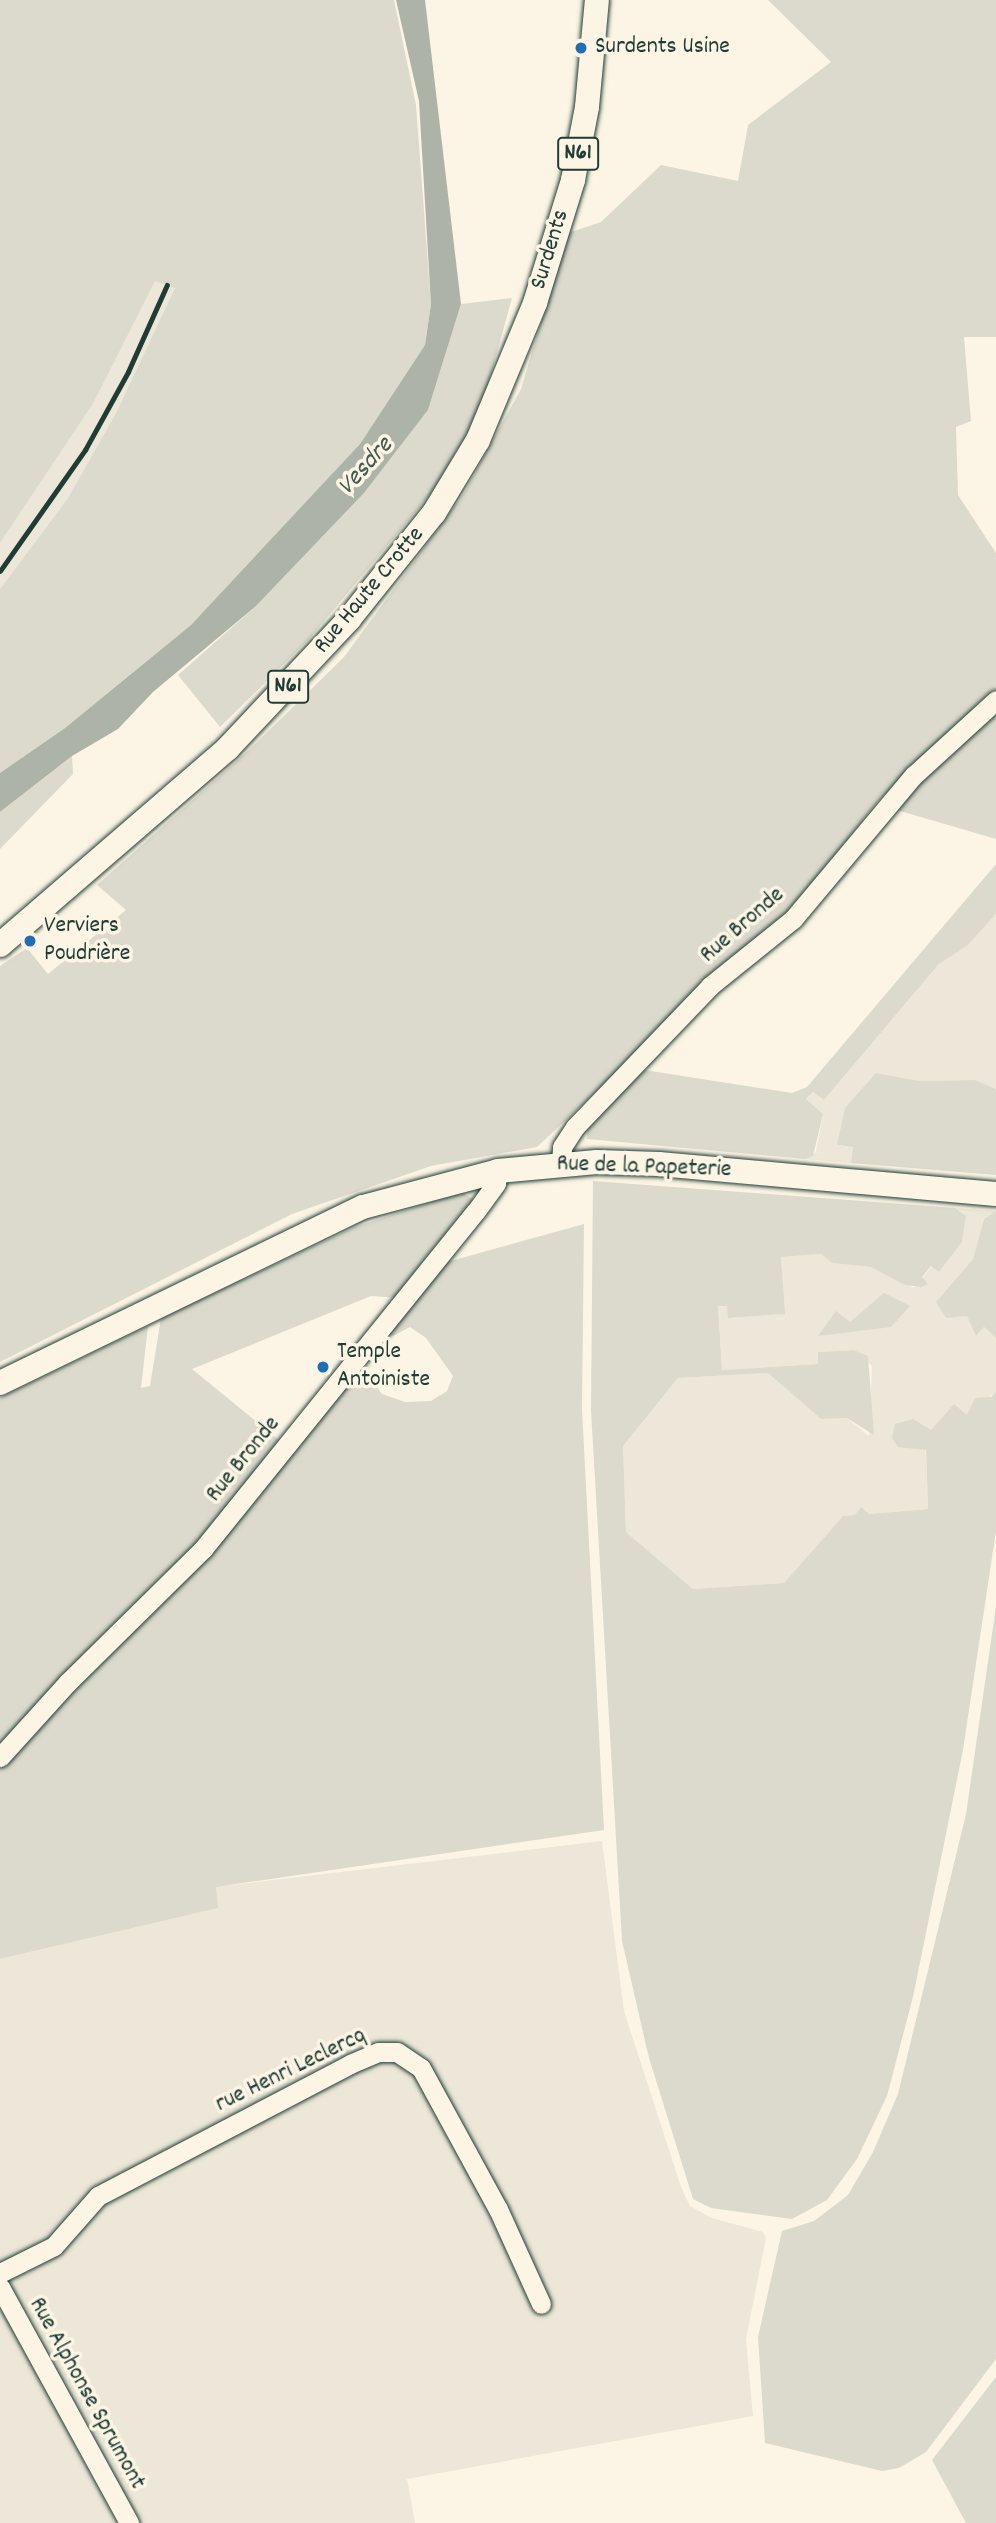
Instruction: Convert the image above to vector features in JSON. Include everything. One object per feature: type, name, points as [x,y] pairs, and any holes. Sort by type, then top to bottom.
[{"type":"main road","name":"Surdents","points":[[509,372],[573,180],[587,107],[597,0]]},
{"type":"main road","name":"Rue Haute Crotte","points":[[0,945],[228,748],[341,629],[434,513],[478,440],[509,372]]},
{"type":"main road","name":"Rue de la Papeterie","points":[[0,1382],[363,1207],[498,1171],[561,1163],[659,1164],[996,1194]]},
{"type":"street","name":"Rue Bronde","points":[[561,1163],[562,1147],[575,1127],[710,986],[793,919],[914,775],[996,700]]},
{"type":"street","name":"Rue Bronde","points":[[0,1757],[68,1682],[203,1549],[476,1211],[496,1183],[498,1171]]},
{"type":"street","name":"rue Henri Leclercq","points":[[0,2273],[54,2246],[97,2196],[350,2064],[378,2052],[397,2052],[421,2068],[498,2208],[541,2304]]},
{"type":"street","name":"Rue Alphonse Sprumont","points":[[0,2287],[129,2523]]},
{"type":"shaded area","points":[[0,0],[394,0],[416,105],[431,304],[425,345],[360,444],[249,566],[191,625],[65,728],[0,773],[0,589],[68,498],[116,413],[175,288],[155,281],[94,402],[0,543]]},
{"type":"shaded area","points":[[768,0],[996,0],[996,337],[964,337],[971,421],[956,427],[958,495],[996,553],[996,692],[878,801],[793,908],[537,1147],[431,1166],[292,1214],[0,1362],[0,966],[27,948],[48,974],[126,910],[97,885],[248,751],[344,657],[463,495],[521,389],[568,233],[601,222],[661,165],[738,181],[748,125],[831,62]]},
{"type":"shaded area","points":[[155,280],[175,288],[116,413],[68,498],[0,589],[0,543],[94,402]]},
{"type":"shaded area","points":[[512,298],[481,410],[432,492],[310,638],[220,727],[178,675],[256,606],[364,493],[428,410],[461,304]]},
{"type":"shaded area","points":[[996,703],[996,839],[890,808]]},
{"type":"shaded area","points":[[72,756],[73,774],[0,849],[0,812]]},
{"type":"shaded area","points":[[996,864],[996,914],[968,945],[938,965],[824,1100],[813,1092],[806,1099],[823,1114],[813,1156],[805,1159],[587,1139],[587,1119],[638,1069],[792,1093],[807,1087]]},
{"type":"shaded area","points":[[996,914],[996,1089],[975,1080],[920,1081],[876,1073],[837,1145],[853,1147],[851,1163],[805,1159],[816,1152],[823,1114],[806,1100],[813,1092],[824,1100],[938,965],[968,945]]},
{"type":"shaded area","points":[[876,1073],[920,1081],[975,1080],[996,1089],[996,1175],[851,1163],[853,1147],[837,1145],[845,1108]]},
{"type":"shaded area","points":[[593,1181],[955,1208],[966,1216],[962,1242],[939,1272],[931,1266],[922,1277],[928,1284],[921,1287],[905,1285],[871,1267],[832,1263],[821,1254],[781,1257],[785,1314],[728,1318],[727,1306],[718,1306],[722,1370],[818,1364],[818,1352],[853,1350],[868,1356],[874,1435],[847,1418],[821,1419],[768,1373],[678,1378],[623,1446],[626,1532],[693,1589],[784,1583],[843,1516],[855,1515],[861,1507],[869,1514],[928,1509],[926,1450],[898,1447],[892,1438],[895,1424],[913,1419],[931,1430],[954,1404],[967,1415],[975,1398],[991,1397],[996,1391],[996,1531],[963,1750],[913,1997],[887,2096],[857,2159],[827,2200],[792,2219],[711,2208],[693,2199],[649,2058],[622,1941],[591,1411]]},
{"type":"shaded area","points":[[462,1192],[474,1200],[422,1262],[399,1298],[371,1296],[192,1369],[285,1445],[170,1575],[0,1747],[0,1398],[148,1326],[141,1388],[150,1386],[161,1318],[355,1227]]},
{"type":"shaded area","points":[[955,1208],[996,1211],[984,1219],[973,1259],[936,1302],[967,1316],[977,1335],[984,1327],[996,1338],[996,1391],[967,1416],[954,1404],[925,1437],[928,1509],[843,1516],[784,1583],[693,1589],[626,1532],[623,1446],[678,1378],[768,1373],[821,1419],[847,1418],[869,1436],[872,1366],[853,1350],[818,1352],[818,1364],[722,1370],[718,1306],[727,1305],[729,1318],[784,1314],[781,1257],[822,1254],[832,1263],[871,1267],[914,1288],[932,1266],[939,1272],[962,1242],[966,1216]]},
{"type":"shaded area","points":[[996,1211],[996,1338],[984,1327],[976,1336],[967,1316],[946,1318],[936,1302],[973,1259],[984,1219]]},
{"type":"shaded area","points":[[584,1224],[582,1409],[604,1830],[216,1887],[218,1908],[0,1959],[0,1766],[363,1366],[382,1394],[405,1402],[431,1401],[447,1391],[453,1376],[426,1338],[410,1327],[393,1336],[387,1332],[440,1264]]},
{"type":"shaded area","points":[[884,1293],[910,1306],[891,1327],[818,1336],[836,1311],[850,1322]]},
{"type":"shaded area","points":[[996,1606],[996,2359],[926,2452],[899,2468],[882,2471],[765,2443],[758,2337],[782,2231],[814,2221],[848,2195],[873,2152],[898,2094],[966,1814]]},
{"type":"shaded area","points":[[602,1841],[624,2011],[681,2187],[690,2206],[712,2218],[763,2232],[766,2238],[746,2339],[753,2416],[407,2479],[415,2523],[0,2523],[0,1959],[217,1908],[215,1887]]},
{"type":"shaded area","points":[[996,2377],[996,2523],[966,2523],[932,2460]]},
{"type":"water","name":"Vesdre","points":[[396,0],[425,0],[461,304],[428,410],[364,493],[256,606],[153,692],[118,729],[72,756],[0,812],[0,773],[65,728],[191,625],[360,444],[425,345],[431,304],[419,101]]},
{"type":"railway","points":[[0,571],[85,450],[128,372],[167,285]]},
{"type":"place","name":"Surdents Usine","points":[[581,48]]},
{"type":"place","name":"Verviers Poudrière","points":[[30,941]]},
{"type":"place","name":"Temple Antoiniste","points":[[323,1367]]}]
